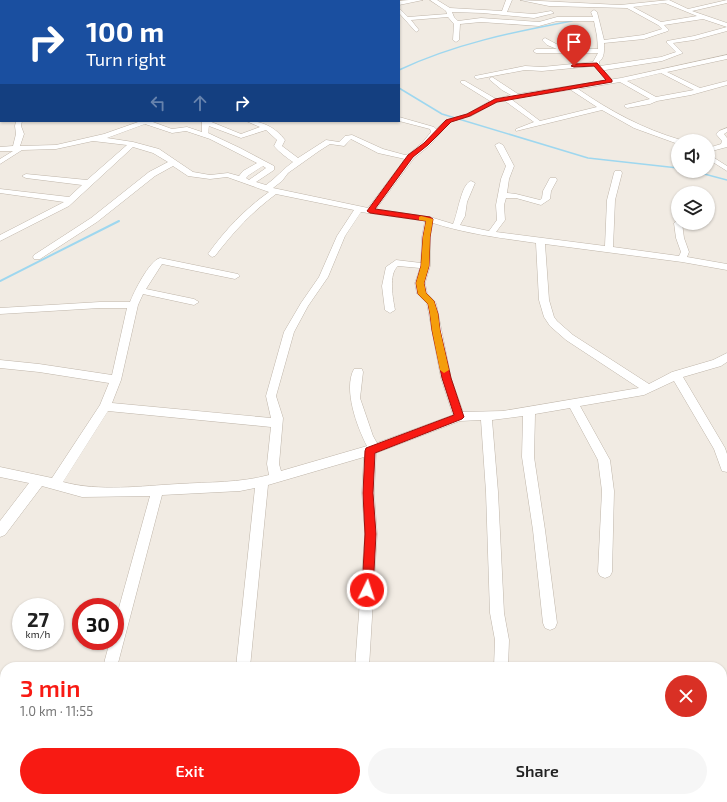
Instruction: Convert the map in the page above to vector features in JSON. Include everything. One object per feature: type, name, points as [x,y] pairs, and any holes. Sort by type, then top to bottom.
[{"type":"street","points":[[400,3],[420,0]]},
{"type":"street","points":[[433,0],[449,13],[452,20],[458,23],[481,20],[540,24],[557,19],[596,19]]},
{"type":"street","points":[[504,12],[509,0]]},
{"type":"street","points":[[523,0],[544,2],[563,9],[592,6],[629,7],[665,1],[703,17],[727,25]]},
{"type":"street","points":[[688,10],[727,1]]},
{"type":"street","points":[[717,3],[727,8]]},
{"type":"street","points":[[592,6],[602,42],[602,73]]},
{"type":"street","points":[[602,42],[644,37],[666,30],[660,24],[629,7]]},
{"type":"street","points":[[557,19],[563,9]]},
{"type":"street","points":[[400,11],[416,30]]},
{"type":"street","points":[[408,19],[449,13],[504,12],[534,16],[551,13]]},
{"type":"street","points":[[660,24],[703,17]]},
{"type":"street","points":[[456,40],[458,23]]},
{"type":"street","points":[[703,62],[680,53],[669,42],[694,38],[727,29]]},
{"type":"street","points":[[713,33],[726,37]]},
{"type":"street","points":[[545,40],[549,44],[565,50]]},
{"type":"street","points":[[558,67],[550,59],[536,50],[602,51]]},
{"type":"street","points":[[370,211],[411,156],[426,144],[448,121],[505,98],[573,88],[602,73],[662,59],[680,53]]},
{"type":"street","points":[[621,80],[727,57]]},
{"type":"street","points":[[716,59],[727,65]]},
{"type":"street","points":[[477,77],[525,68],[542,69],[558,67],[602,73],[621,80],[655,99]]},
{"type":"street","points":[[663,72],[698,90]]},
{"type":"street","points":[[492,79],[517,96]]},
{"type":"street","points":[[463,82],[495,101]]},
{"type":"street","points":[[627,106],[650,102],[655,99],[727,83]]},
{"type":"street","points":[[573,88],[629,123],[671,140]]},
{"type":"street","points":[[505,98],[539,123]]},
{"type":"street","points":[[518,130],[539,123],[591,113],[601,107],[599,104]]},
{"type":"street","points":[[400,119],[432,128],[435,132],[432,136]]},
{"type":"street","points":[[0,162],[18,150],[20,134],[19,122]]},
{"type":"street","points":[[0,149],[49,149],[94,139],[143,122]]},
{"type":"street","points":[[149,122],[172,131],[180,127],[186,127],[197,134],[209,136]]},
{"type":"street","points":[[251,182],[271,168],[238,151],[228,144],[204,134],[206,131],[206,122],[242,136],[266,127]]},
{"type":"street","points":[[254,122],[266,127],[280,137],[281,140],[278,146],[285,153],[299,162]]},
{"type":"street","points":[[715,148],[724,145],[726,140],[720,134],[721,132],[727,130]]},
{"type":"street","points":[[212,254],[229,232],[271,189],[285,171],[316,149],[329,142],[341,144],[350,137],[380,151],[402,157],[411,156]]},
{"type":"street","points":[[94,139],[119,141],[156,151],[191,174],[210,177],[228,175],[242,178],[271,189],[359,209],[430,219],[455,227],[491,234],[682,259],[727,267]]},
{"type":"street","points":[[0,238],[55,211],[71,200],[122,152],[133,144]]},
{"type":"street","points":[[491,234],[501,220],[500,205],[505,179],[510,166],[499,145]]},
{"type":"street","points":[[715,161],[727,169]]},
{"type":"street","points":[[37,257],[94,220],[152,174],[174,162]]},
{"type":"street","points":[[242,178],[246,173],[262,163]]},
{"type":"street","points":[[609,249],[611,200],[618,172]]},
{"type":"street","points":[[26,176],[89,183]]},
{"type":"street","points":[[503,195],[516,196],[541,203],[546,199],[547,191],[553,180]]},
{"type":"street","points":[[455,227],[461,216],[464,202],[472,184]]},
{"type":"street","points":[[0,191],[22,195],[71,200]]},
{"type":"street","points":[[276,478],[273,464],[278,418],[272,404],[271,396],[279,364],[289,332],[304,305],[323,277],[341,236],[359,209]]},
{"type":"street","points":[[430,219],[426,237],[425,266],[420,283],[422,294],[431,303],[446,378],[459,417]]},
{"type":"street","points":[[679,230],[685,252],[682,259]]},
{"type":"street","points":[[540,241],[545,304],[551,321],[562,331],[598,357],[618,368],[648,389]]},
{"type":"street","points":[[55,484],[105,406],[116,380],[133,305],[140,290],[160,261],[235,276]]},
{"type":"street","points":[[390,310],[387,286],[391,267],[396,264],[425,266]]},
{"type":"street","points":[[140,290],[141,292],[152,292],[194,302]]},
{"type":"street","points":[[0,311],[92,305],[133,305]]},
{"type":"street","points":[[0,472],[39,480],[82,492],[157,491],[240,486],[262,482],[372,450],[459,417],[503,415],[648,389],[676,375],[726,360]]},
{"type":"street","points":[[0,364],[39,368],[116,380]]},
{"type":"street","points":[[358,372],[355,398],[372,450],[368,493],[371,534],[362,662]]},
{"type":"street","points":[[676,375],[719,448],[726,467]]},
{"type":"street","points":[[574,403],[604,460],[608,491],[605,572]]},
{"type":"street","points":[[105,406],[122,409],[277,423]]},
{"type":"street","points":[[529,410],[528,457],[539,530],[550,623]]},
{"type":"street","points":[[486,416],[492,492],[497,613],[502,640],[501,662]]},
{"type":"street","points":[[0,531],[39,480]]},
{"type":"street","points":[[244,662],[262,482]]},
{"type":"street","points":[[111,662],[157,491]]},
{"type":"waterway","points":[[400,70],[462,46],[506,34],[572,21]]},
{"type":"waterway","points":[[400,89],[442,114],[588,158],[671,167]]},
{"type":"waterway","points":[[715,177],[727,180]]},
{"type":"waterway","points":[[0,281],[119,221]]},
{"type":"slow traffic","points":[[421,218],[430,219],[426,237],[427,243],[425,247],[425,266],[420,283],[422,294],[431,303],[444,370]]},
{"type":"route","points":[[367,590],[371,534],[368,493],[370,451],[459,417],[446,378],[431,303],[422,294],[420,283],[425,266],[425,247],[427,243],[426,237],[430,219],[370,211],[411,156],[426,144],[448,121],[468,115],[495,101],[610,81],[596,64],[574,66]]}]
